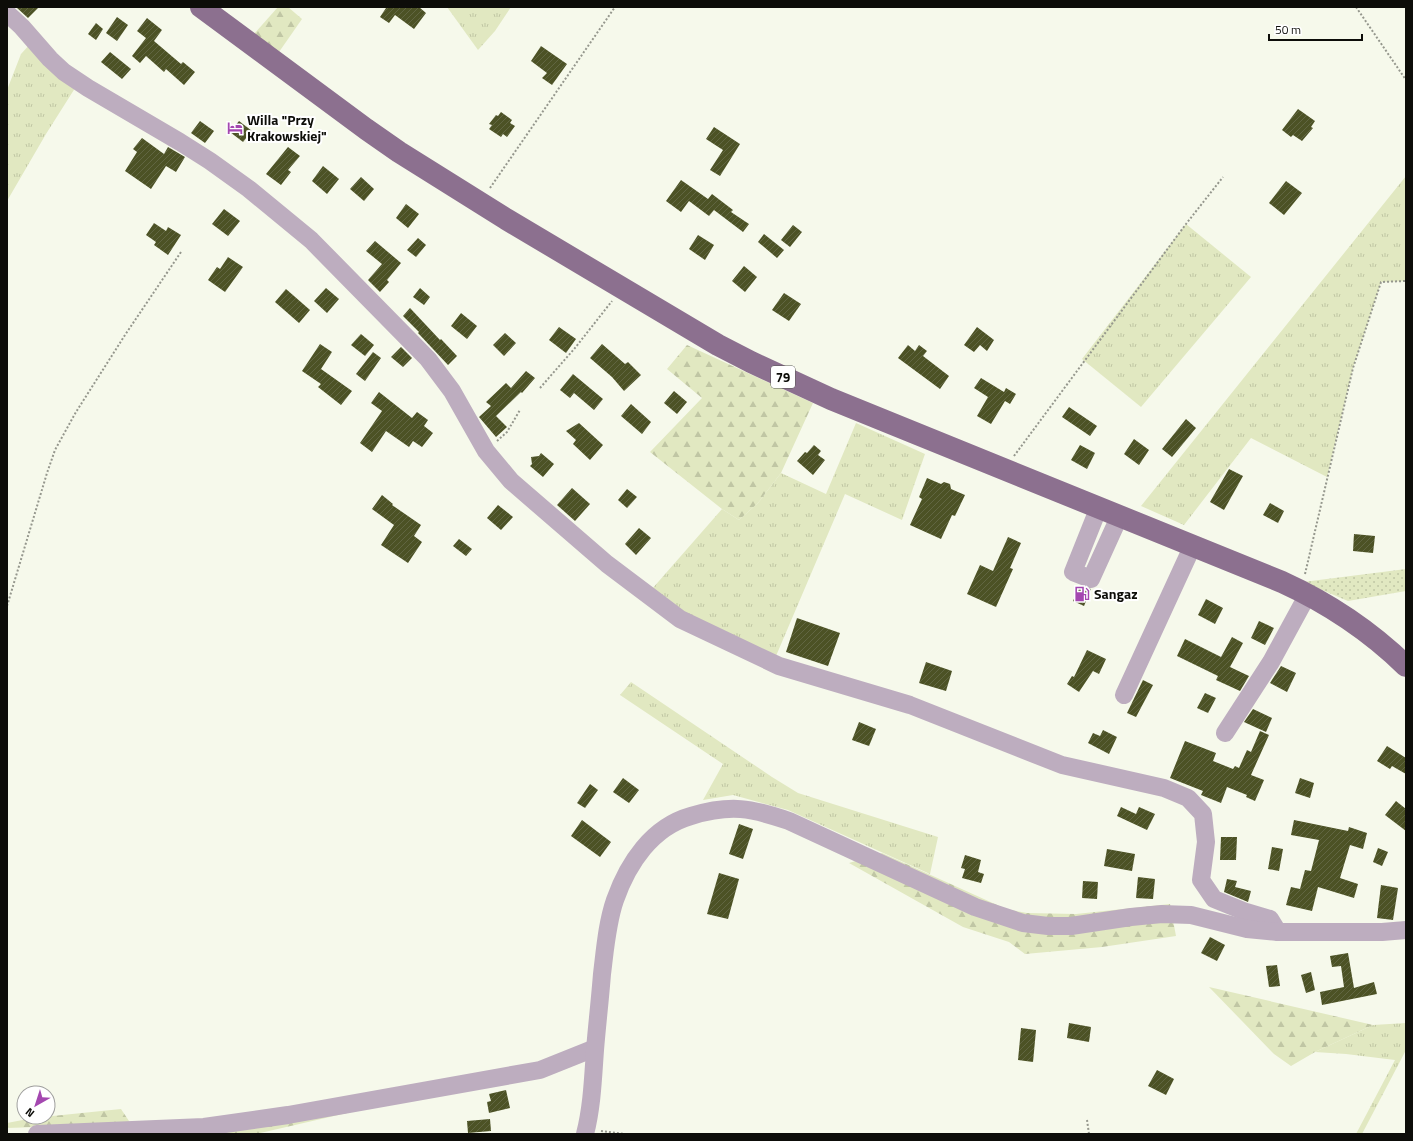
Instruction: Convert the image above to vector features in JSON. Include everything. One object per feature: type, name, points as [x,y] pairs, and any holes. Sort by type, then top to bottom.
[{"type":"main road","name":"79","points":[[201,7],[366,130],[480,202],[718,345],[831,399],[1193,544],[1305,592],[1370,634],[1406,666]]},
{"type":"street","points":[[7,13],[64,72],[210,161],[249,188],[311,240],[428,359],[452,390],[486,451],[511,481],[601,559],[680,619],[779,666],[910,705],[1062,765],[1164,788],[1188,798],[1203,814],[1206,842],[1201,880],[1214,899],[1246,912],[1270,919],[1278,932]]},
{"type":"street","points":[[1100,507],[1073,572],[1091,579],[1120,515]]},
{"type":"street","points":[[1124,695],[1193,544]]},
{"type":"street","points":[[1225,733],[1271,662],[1305,592]]},
{"type":"street","points":[[586,1132],[592,1089],[608,929],[615,900],[625,877],[639,854],[650,840],[664,828],[680,819],[702,812],[724,808],[743,808],[765,812],[789,820],[975,907],[1023,923],[1048,926],[1071,926],[1162,914],[1191,916],[1247,928],[1278,932],[1382,932],[1406,930]]},
{"type":"street","points":[[37,1134],[204,1126],[288,1115],[540,1070],[596,1048]]},
{"type":"path","points":[[480,202],[615,7]]},
{"type":"path","points":[[1356,7],[1406,80]]},
{"type":"path","points":[[1004,469],[1186,224],[1223,177]]},
{"type":"path","points":[[7,606],[55,450],[76,412],[125,334],[181,252]]},
{"type":"path","points":[[1305,592],[1352,368],[1381,282],[1406,281]]},
{"type":"path","points":[[540,388],[575,348],[623,288]]},
{"type":"path","points":[[486,451],[507,432],[520,410]]},
{"type":"path","points":[[1087,1120],[1090,1134]]},
{"type":"path","points":[[586,1132],[624,1134]]},
{"type":"green space","points":[[278,7],[288,7],[302,19],[279,52],[254,34]]},
{"type":"green space","points":[[447,7],[511,7],[495,31],[478,50]]},
{"type":"green space","points":[[31,43],[77,85],[46,134],[7,201],[7,90],[21,54]]},
{"type":"green space","points":[[1406,176],[1406,281],[1381,282],[1353,368],[1327,477],[1251,438],[1184,525],[1141,506]]},
{"type":"green space","points":[[1186,224],[1251,277],[1141,407],[1082,359]]},
{"type":"green space","points":[[687,345],[813,403],[781,473],[758,503],[739,520],[722,509],[650,452],[702,398],[667,369]]},
{"type":"green space","points":[[856,423],[925,454],[902,520],[845,494],[776,656],[686,615],[652,589],[722,509],[739,520],[758,503],[781,473],[826,494]]},
{"type":"green space","points":[[1406,569],[1406,591],[1348,601],[1303,582]]},
{"type":"green space","points":[[631,682],[798,793],[938,837],[930,874],[788,810],[733,795],[703,800],[723,764],[620,695]]},
{"type":"green space","points":[[882,853],[1006,909],[1027,913],[1076,914],[1170,904],[1176,936],[1102,947],[1025,954],[1009,942],[963,927],[849,863]]},
{"type":"green space","points":[[1209,987],[1373,1025],[1315,1052],[1291,1066],[1274,1054]]},
{"type":"green space","points":[[1406,1023],[1406,1050],[1362,1134],[1356,1134],[1395,1060],[1315,1052],[1373,1025]]},
{"type":"green space","points":[[373,1107],[256,1134],[139,1134]]},
{"type":"green space","points":[[121,1109],[131,1124],[7,1128],[7,1123],[16,1121],[16,1125],[56,1125],[56,1116]]},
{"type":"building","points":[[16,7],[39,7],[28,18]]},
{"type":"building","points":[[384,7],[419,7],[426,13],[414,29],[395,15],[389,23],[380,17],[386,8]]},
{"type":"building","points":[[117,17],[128,25],[117,41],[106,33]]},
{"type":"building","points":[[147,18],[162,30],[154,41],[181,64],[183,62],[195,72],[184,85],[166,69],[164,72],[146,56],[140,63],[132,56],[146,38],[137,31]]},
{"type":"building","points":[[96,23],[103,29],[96,40],[88,34]]},
{"type":"building","points":[[541,46],[567,64],[552,85],[542,78],[547,73],[531,61]]},
{"type":"building","points":[[110,52],[131,69],[122,79],[101,62]]},
{"type":"building","points":[[1298,109],[1315,121],[1311,127],[1313,128],[1302,141],[1293,135],[1291,137],[1282,130]]},
{"type":"building","points":[[501,112],[512,120],[510,123],[515,126],[507,137],[503,134],[501,137],[489,129],[492,125],[489,124],[496,115],[498,116]]},
{"type":"building","points":[[200,121],[214,131],[205,143],[191,133]]},
{"type":"building","points":[[239,121],[252,131],[243,142],[230,132]]},
{"type":"building","points":[[714,127],[740,144],[720,176],[710,170],[723,150],[706,139]]},
{"type":"building","points":[[142,138],[164,154],[168,147],[185,157],[176,172],[166,166],[151,189],[125,171],[137,152],[133,149]]},
{"type":"building","points":[[288,147],[300,156],[288,170],[291,172],[281,185],[266,174]]},
{"type":"building","points":[[323,166],[339,179],[327,194],[312,181]]},
{"type":"building","points":[[361,177],[374,189],[364,201],[350,189]]},
{"type":"building","points":[[681,180],[708,199],[712,194],[733,210],[731,212],[749,224],[743,232],[714,210],[709,216],[689,201],[681,212],[666,201]]},
{"type":"building","points":[[1286,181],[1302,193],[1284,215],[1269,203]]},
{"type":"building","points":[[406,204],[419,214],[408,228],[396,218]]},
{"type":"building","points":[[224,209],[240,221],[228,236],[212,224]]},
{"type":"building","points":[[154,223],[166,231],[168,227],[181,235],[168,255],[154,245],[156,242],[146,235]]},
{"type":"building","points":[[793,225],[802,232],[790,247],[781,240]]},
{"type":"building","points":[[764,234],[784,250],[777,258],[758,242]]},
{"type":"building","points":[[698,235],[714,245],[705,260],[689,249]]},
{"type":"building","points":[[418,238],[426,245],[416,257],[407,250]]},
{"type":"building","points":[[375,241],[401,263],[387,280],[389,282],[380,292],[368,280],[382,264],[366,251]]},
{"type":"building","points":[[228,257],[243,267],[225,292],[208,280],[217,267],[220,269]]},
{"type":"building","points":[[744,266],[757,277],[745,292],[732,281]]},
{"type":"building","points":[[326,288],[339,299],[327,313],[314,301]]},
{"type":"building","points":[[420,288],[430,297],[424,305],[413,297]]},
{"type":"building","points":[[286,289],[310,310],[299,323],[275,302]]},
{"type":"building","points":[[784,293],[801,304],[789,321],[772,310]]},
{"type":"building","points":[[410,308],[457,356],[448,365],[403,316]]},
{"type":"building","points":[[461,313],[477,326],[467,339],[451,326]]},
{"type":"building","points":[[559,327],[576,339],[566,353],[549,340]]},
{"type":"building","points":[[977,327],[994,340],[987,351],[980,345],[974,352],[964,345]]},
{"type":"building","points":[[505,333],[516,343],[504,356],[493,345]]},
{"type":"building","points":[[361,334],[374,345],[365,356],[351,345]]},
{"type":"building","points":[[320,344],[332,352],[321,369],[352,391],[341,405],[318,387],[321,384],[302,371]]},
{"type":"building","points":[[602,344],[625,364],[628,362],[641,375],[624,391],[612,377],[590,358]]},
{"type":"building","points":[[908,345],[915,351],[919,345],[927,351],[923,356],[949,376],[940,389],[898,358]]},
{"type":"building","points":[[401,347],[412,358],[403,367],[391,357]]},
{"type":"building","points":[[373,352],[381,358],[365,381],[356,374]]},
{"type":"building","points":[[526,371],[535,378],[522,393],[521,392],[496,416],[507,427],[496,437],[479,417],[491,406],[486,402],[506,383],[511,388]]},
{"type":"building","points":[[573,374],[603,399],[594,410],[574,393],[570,398],[560,390]]},
{"type":"building","points":[[981,378],[1004,392],[1006,388],[1016,394],[1010,404],[1005,401],[991,424],[977,416],[988,397],[974,388]]},
{"type":"building","points":[[674,391],[687,402],[677,414],[664,403]]},
{"type":"building","points":[[379,392],[412,418],[417,412],[428,420],[424,426],[433,433],[422,447],[413,441],[409,447],[386,431],[372,452],[360,443],[382,411],[371,403]]},
{"type":"building","points":[[631,404],[651,422],[642,434],[621,416]]},
{"type":"building","points":[[1069,407],[1097,426],[1090,436],[1062,417]]},
{"type":"building","points":[[1186,419],[1196,428],[1172,457],[1162,449]]},
{"type":"building","points":[[579,423],[603,445],[590,460],[573,444],[576,440],[566,431]]},
{"type":"building","points":[[1134,439],[1149,450],[1139,465],[1124,454]]},
{"type":"building","points":[[814,445],[821,451],[818,455],[825,460],[813,475],[797,461]]},
{"type":"building","points":[[1080,445],[1095,453],[1087,469],[1071,460]]},
{"type":"building","points":[[541,453],[554,464],[543,477],[530,466],[532,464],[531,457],[539,456]]},
{"type":"building","points":[[1229,469],[1243,476],[1224,510],[1210,502]]},
{"type":"building","points":[[927,478],[941,484],[944,482],[950,484],[951,489],[965,495],[955,516],[952,515],[941,539],[910,525],[922,499],[919,497]]},
{"type":"building","points":[[572,488],[590,504],[575,521],[557,505]]},
{"type":"building","points":[[627,489],[637,497],[627,508],[618,500]]},
{"type":"building","points":[[382,495],[393,504],[392,505],[421,525],[414,536],[422,542],[408,563],[381,545],[394,525],[372,509]]},
{"type":"building","points":[[1270,503],[1284,511],[1278,523],[1263,515]]},
{"type":"building","points":[[498,505],[513,517],[501,530],[487,518]]},
{"type":"building","points":[[639,528],[651,538],[636,555],[625,544]]},
{"type":"building","points":[[1354,534],[1375,536],[1373,553],[1353,551]]},
{"type":"building","points":[[1008,537],[1021,543],[1010,568],[1013,569],[996,607],[967,594],[980,565],[993,571]]},
{"type":"building","points":[[459,539],[472,549],[466,556],[453,546]]},
{"type":"building","name":"Sangaz","points":[[1080,586],[1091,589],[1084,606],[1073,601]]},
{"type":"building","points":[[1206,599],[1223,608],[1215,624],[1198,615]]},
{"type":"building","points":[[797,618],[840,633],[828,666],[786,652]]},
{"type":"building","points":[[1259,621],[1274,628],[1265,645],[1251,638]]},
{"type":"building","points":[[1232,637],[1243,643],[1230,667],[1249,676],[1240,691],[1216,680],[1218,676],[1177,656],[1185,639],[1221,657]]},
{"type":"building","points":[[1087,650],[1106,659],[1099,674],[1093,671],[1079,692],[1067,684],[1072,676],[1074,677]]},
{"type":"building","points":[[926,662],[952,671],[946,691],[919,683]]},
{"type":"building","points":[[1281,666],[1296,673],[1287,692],[1270,683]]},
{"type":"building","points":[[1143,680],[1153,685],[1136,717],[1127,713]]},
{"type":"building","points":[[1205,693],[1216,698],[1208,713],[1197,708]]},
{"type":"building","points":[[1253,709],[1272,718],[1266,732],[1244,722]]},
{"type":"building","points":[[859,722],[876,729],[869,746],[852,740]]},
{"type":"building","points":[[1103,730],[1117,737],[1109,754],[1088,743],[1093,733],[1100,736]]},
{"type":"building","points":[[1260,731],[1269,735],[1251,775],[1264,780],[1255,801],[1246,797],[1247,795],[1227,787],[1221,803],[1201,795],[1203,791],[1170,778],[1185,741],[1216,753],[1213,761],[1233,769],[1235,766],[1239,768],[1247,750],[1251,752]]},
{"type":"building","points":[[1387,746],[1406,758],[1406,774],[1392,766],[1390,769],[1377,761]]},
{"type":"building","points":[[623,778],[639,790],[629,803],[613,792]]},
{"type":"building","points":[[1300,778],[1314,783],[1310,798],[1295,793]]},
{"type":"building","points":[[590,784],[598,790],[585,808],[577,803]]},
{"type":"building","points":[[1396,801],[1406,809],[1406,831],[1385,815]]},
{"type":"building","points":[[1121,807],[1136,814],[1139,807],[1155,814],[1147,830],[1117,816]]},
{"type":"building","points":[[582,820],[611,842],[600,857],[571,836]]},
{"type":"building","points":[[1294,820],[1348,831],[1349,827],[1367,833],[1363,849],[1350,845],[1340,878],[1358,884],[1354,898],[1318,887],[1312,911],[1286,905],[1291,887],[1300,889],[1305,870],[1311,871],[1319,840],[1291,835]]},
{"type":"building","points":[[739,824],[753,829],[743,859],[729,854]]},
{"type":"building","points":[[1221,837],[1237,837],[1236,860],[1220,860]]},
{"type":"building","points":[[1272,847],[1283,849],[1279,871],[1268,869]]},
{"type":"building","points":[[1378,848],[1388,852],[1382,866],[1373,862]]},
{"type":"building","points":[[1107,849],[1135,854],[1132,871],[1104,866]]},
{"type":"building","points":[[965,855],[981,860],[978,872],[984,874],[981,883],[962,878],[965,869],[961,868]]},
{"type":"building","points":[[719,873],[739,879],[728,919],[707,914]]},
{"type":"building","points":[[1138,877],[1155,879],[1153,899],[1136,898]]},
{"type":"building","points":[[1227,879],[1237,881],[1235,887],[1251,891],[1248,902],[1224,892]]},
{"type":"building","points":[[1083,881],[1098,882],[1097,899],[1082,898]]},
{"type":"building","points":[[1381,885],[1398,888],[1393,920],[1377,918]]},
{"type":"building","points":[[1210,937],[1225,945],[1217,961],[1201,953]]},
{"type":"building","points":[[1348,953],[1354,988],[1374,982],[1377,994],[1322,1005],[1320,992],[1344,987],[1341,966],[1332,967],[1330,956]]},
{"type":"building","points":[[1277,965],[1280,986],[1269,987],[1266,966]]},
{"type":"building","points":[[1311,972],[1315,990],[1306,993],[1301,975]]},
{"type":"building","points":[[1069,1023],[1091,1027],[1089,1042],[1067,1038]]},
{"type":"building","points":[[1021,1028],[1036,1030],[1033,1062],[1018,1060]]},
{"type":"building","points":[[1157,1070],[1174,1079],[1166,1095],[1148,1086]]},
{"type":"building","points":[[506,1090],[510,1108],[489,1113],[487,1102],[491,1101],[489,1094]]},
{"type":"building","points":[[490,1119],[491,1131],[468,1133],[467,1121]]},
{"type":"place","name":"Willa \"Przy Krakowskiej\"","points":[[235,128]]},
{"type":"place","name":"Sangaz","points":[[1082,594]]}]
